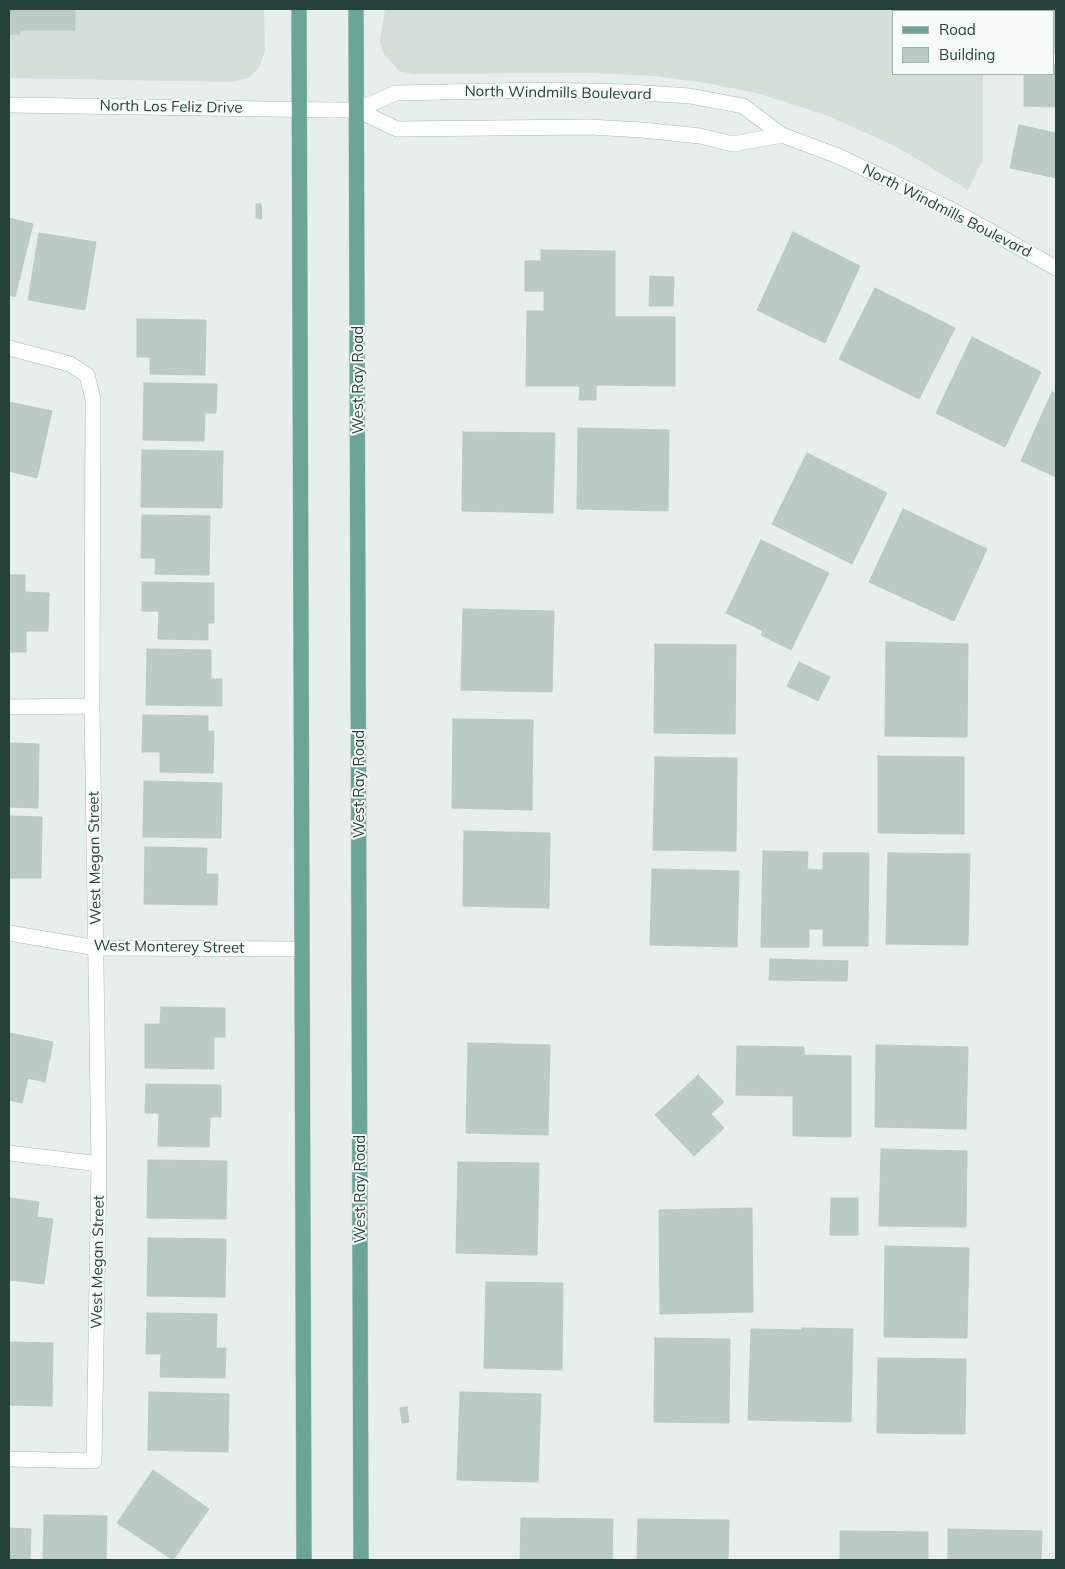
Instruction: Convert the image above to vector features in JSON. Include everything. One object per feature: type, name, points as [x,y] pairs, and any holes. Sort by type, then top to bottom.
[{"type":"main road","points":[[299,9],[300,949],[304,1560]]},
{"type":"main road","name":"West Ray Road","points":[[356,9],[361,1560]]},
{"type":"street","name":"North Windmills Boulevard","points":[[333,110],[357,110],[396,93],[549,90],[690,96],[743,106],[782,135],[838,156],[954,211],[1056,268]]},
{"type":"street","name":"North Los Feliz Drive","points":[[9,105],[333,110]]},
{"type":"street","name":"North Windmills Boulevard","points":[[357,110],[398,129],[589,127],[700,136],[733,144],[782,135]]},
{"type":"street","name":"West Megan Street","points":[[9,348],[70,364],[87,375],[93,399],[92,706],[100,1164],[94,1461],[9,1459]]},
{"type":"street","points":[[9,707],[92,706]]},
{"type":"street","name":"West Monterey Street","points":[[9,933],[97,948],[300,949]]},
{"type":"street","points":[[9,1153],[100,1164]]},
{"type":"shaded area","points":[[9,9],[264,9],[265,51],[260,66],[249,78],[230,82],[9,78]]},
{"type":"shaded area","points":[[385,9],[983,9],[892,10],[892,75],[983,75],[983,159],[968,190],[897,147],[828,116],[760,94],[712,84],[655,76],[590,73],[413,74],[399,71],[383,53],[380,41]]},
{"type":"building","points":[[9,9],[75,9],[75,30],[20,30],[20,34],[9,34]]},
{"type":"building","points":[[1056,9],[1056,53],[1055,10],[1031,10]]},
{"type":"building","points":[[1056,64],[1056,107],[1024,106],[1024,75],[1055,75]]},
{"type":"building","points":[[1019,125],[1056,133],[1056,178],[1010,168]]},
{"type":"building","points":[[256,204],[261,204],[262,219],[256,218]]},
{"type":"building","points":[[9,218],[33,224],[15,297],[9,295]]},
{"type":"building","points":[[793,232],[860,266],[825,343],[757,310]]},
{"type":"building","points":[[39,233],[96,242],[85,310],[28,300]]},
{"type":"building","points":[[541,250],[615,251],[615,317],[675,317],[675,386],[596,385],[596,400],[579,400],[580,386],[526,386],[527,311],[544,311],[544,291],[525,291],[525,261],[541,261]]},
{"type":"building","points":[[650,276],[674,277],[673,306],[649,306]]},
{"type":"building","points":[[875,288],[955,328],[919,399],[839,359]]},
{"type":"building","points":[[137,319],[206,320],[205,375],[150,374],[150,357],[137,357]]},
{"type":"building","points":[[972,337],[1041,372],[1005,447],[936,413]]},
{"type":"building","points":[[144,383],[217,384],[216,413],[205,413],[204,441],[143,440]]},
{"type":"building","points":[[1052,392],[1056,394],[1056,477],[1021,461]]},
{"type":"building","points":[[9,402],[52,411],[37,478],[9,471]]},
{"type":"building","points":[[578,428],[669,430],[668,511],[577,509]]},
{"type":"building","points":[[463,432],[555,433],[553,513],[462,511]]},
{"type":"building","points":[[142,450],[223,451],[222,508],[141,507]]},
{"type":"building","points":[[807,453],[887,493],[852,564],[772,524]]},
{"type":"building","points":[[903,509],[987,549],[954,621],[869,582]]},
{"type":"building","points":[[142,515],[210,516],[209,575],[155,574],[156,558],[141,558]]},
{"type":"building","points":[[761,540],[829,573],[791,650],[761,635],[763,631],[726,613]]},
{"type":"building","points":[[9,575],[25,575],[25,592],[49,593],[48,631],[26,631],[26,652],[9,652]]},
{"type":"building","points":[[142,582],[214,583],[214,623],[208,623],[208,640],[158,639],[159,611],[142,611]]},
{"type":"building","points":[[463,609],[554,611],[552,692],[461,690]]},
{"type":"building","points":[[886,642],[968,644],[967,737],[885,736]]},
{"type":"building","points":[[655,644],[736,645],[735,734],[654,733]]},
{"type":"building","points":[[147,649],[211,650],[211,679],[222,679],[222,706],[146,705]]},
{"type":"building","points":[[799,662],[830,677],[818,701],[787,686]]},
{"type":"building","points":[[143,715],[208,716],[208,731],[214,731],[213,773],[160,772],[160,752],[142,752]]},
{"type":"building","points":[[453,719],[533,720],[532,810],[452,808]]},
{"type":"building","points":[[9,743],[39,744],[38,808],[9,807]]},
{"type":"building","points":[[878,756],[964,757],[964,834],[878,833]]},
{"type":"building","points":[[655,757],[737,758],[736,851],[653,850]]},
{"type":"building","points":[[144,781],[222,783],[221,838],[143,837]]},
{"type":"building","points":[[9,816],[42,817],[41,878],[9,878]]},
{"type":"building","points":[[464,831],[550,833],[549,908],[463,906]]},
{"type":"building","points":[[145,847],[207,848],[206,874],[218,874],[217,905],[144,904]]},
{"type":"building","points":[[763,851],[808,852],[807,869],[823,870],[823,853],[869,853],[868,946],[823,946],[823,929],[809,929],[809,947],[761,947]]},
{"type":"building","points":[[888,853],[970,854],[968,945],[886,944]]},
{"type":"building","points":[[652,869],[739,871],[737,947],[650,945]]},
{"type":"building","points":[[770,959],[848,961],[847,981],[769,980]]},
{"type":"building","points":[[161,1007],[225,1008],[225,1037],[214,1037],[214,1069],[145,1068],[145,1024],[160,1024]]},
{"type":"building","points":[[9,1033],[53,1042],[45,1082],[28,1078],[22,1103],[9,1100]]},
{"type":"building","points":[[468,1043],[550,1045],[548,1135],[466,1133]]},
{"type":"building","points":[[876,1045],[968,1047],[966,1129],[875,1127]]},
{"type":"building","points":[[737,1046],[804,1047],[804,1055],[851,1056],[851,1137],[793,1136],[793,1096],[736,1095]]},
{"type":"building","points":[[698,1075],[724,1102],[711,1114],[724,1128],[694,1156],[655,1115]]},
{"type":"building","points":[[146,1084],[221,1085],[221,1117],[210,1117],[209,1147],[158,1146],[159,1113],[145,1113]]},
{"type":"building","points":[[881,1149],[967,1151],[966,1227],[879,1226]]},
{"type":"building","points":[[148,1160],[227,1161],[226,1219],[147,1218]]},
{"type":"building","points":[[458,1162],[539,1163],[537,1255],[456,1253]]},
{"type":"building","points":[[9,1198],[39,1202],[37,1217],[53,1219],[44,1284],[9,1280]]},
{"type":"building","points":[[831,1198],[858,1198],[858,1235],[830,1235]]},
{"type":"building","points":[[752,1208],[753,1312],[660,1314],[659,1210]]},
{"type":"building","points":[[148,1238],[226,1239],[225,1297],[147,1296]]},
{"type":"building","points":[[885,1246],[969,1248],[967,1338],[884,1337]]},
{"type":"building","points":[[486,1282],[563,1283],[562,1370],[484,1368]]},
{"type":"building","points":[[147,1313],[217,1314],[216,1348],[226,1348],[225,1378],[160,1377],[161,1354],[146,1354]]},
{"type":"building","points":[[802,1328],[853,1329],[851,1422],[748,1420],[751,1329],[802,1330]]},
{"type":"building","points":[[655,1338],[730,1339],[729,1423],[654,1422]]},
{"type":"building","points":[[9,1342],[53,1343],[52,1406],[9,1405]]},
{"type":"building","points":[[878,1358],[966,1359],[965,1434],[877,1433]]},
{"type":"building","points":[[149,1392],[229,1394],[228,1452],[148,1450]]},
{"type":"building","points":[[460,1392],[541,1394],[538,1482],[457,1480]]},
{"type":"building","points":[[407,1407],[409,1422],[402,1423],[400,1408]]},
{"type":"building","points":[[153,1470],[209,1509],[173,1560],[117,1523]]},
{"type":"building","points":[[44,1515],[107,1516],[106,1560],[43,1560]]},
{"type":"building","points":[[521,1518],[613,1519],[612,1560],[520,1560]]},
{"type":"building","points":[[638,1519],[729,1520],[728,1560],[637,1560]]},
{"type":"building","points":[[9,1528],[31,1529],[30,1560],[9,1560]]},
{"type":"building","points":[[948,1529],[1042,1531],[1041,1560],[948,1560]]},
{"type":"building","points":[[840,1531],[928,1532],[928,1560],[840,1560]]}]
